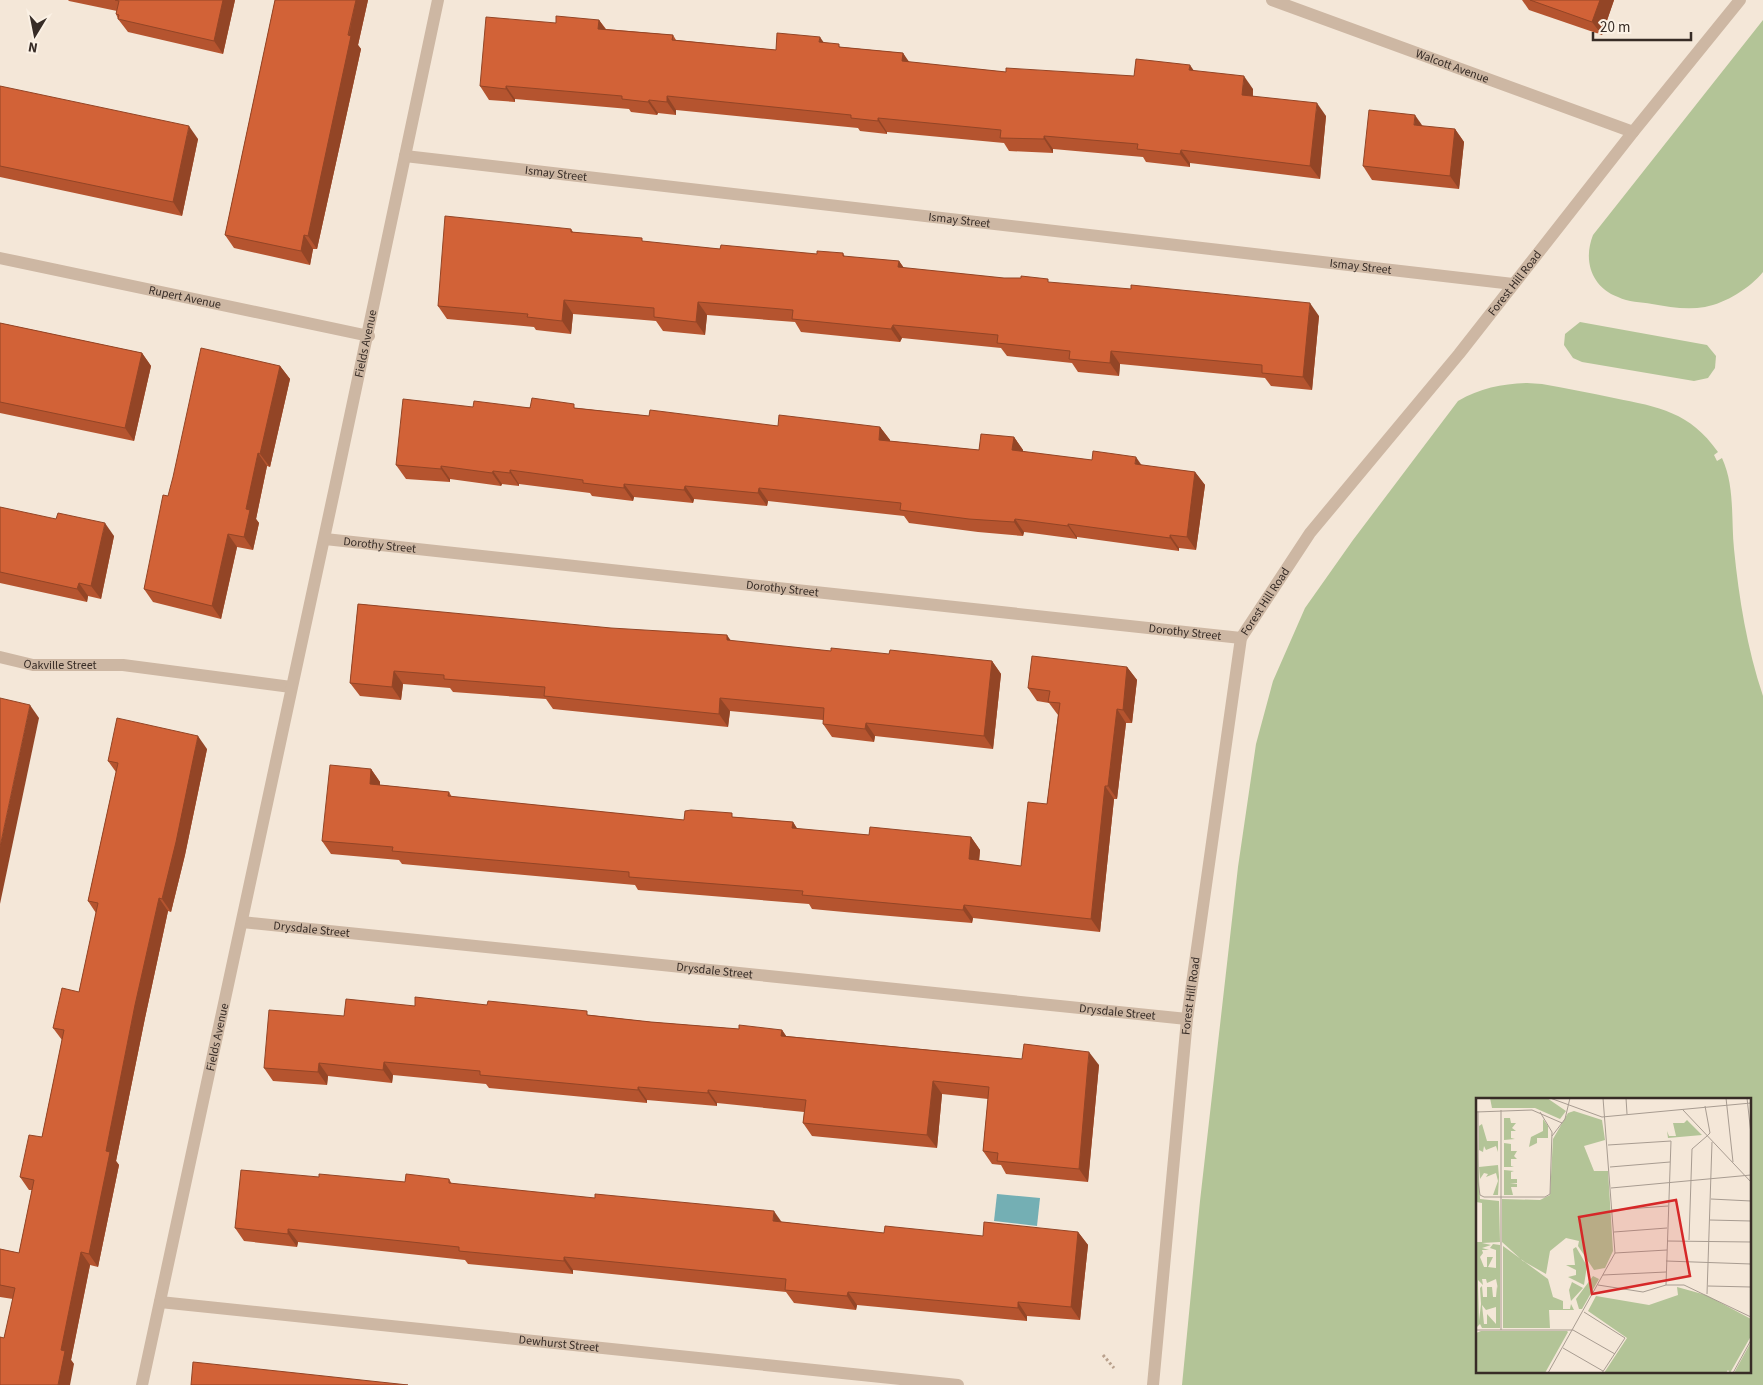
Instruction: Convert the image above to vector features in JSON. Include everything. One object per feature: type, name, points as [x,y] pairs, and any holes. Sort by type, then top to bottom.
[{"type":"street","name":"Fields Avenue","points":[[142,1385],[291,688],[369,336],[438,0]]},
{"type":"street","name":"Walcott Avenue","points":[[1272,0],[1633,132]]},
{"type":"street","name":"Forest Hill Road","points":[[1153,1385],[1187,1019],[1241,638],[1310,533],[1459,354],[1633,132],[1740,0]]},
{"type":"street","name":"Ismay Street","points":[[405,156],[1513,284]]},
{"type":"street","name":"Rupert Avenue","points":[[0,258],[369,336]]},
{"type":"street","name":"Dorothy Street","points":[[325,539],[1241,638]]},
{"type":"street","name":"Oakville Street","points":[[0,657],[33,665],[123,665],[291,688]]},
{"type":"street","name":"Drysdale Street","points":[[242,922],[1187,1019]]},
{"type":"street","name":"Dewhurst Street","points":[[160,1302],[958,1385]]},
{"type":"path","points":[[1103,1355],[1114,1368]]},
{"type":"green space","points":[[1763,20],[1763,272],[1737,294],[1705,307],[1678,308],[1622,299],[1601,287],[1592,272],[1589,254],[1593,235]]},
{"type":"green space","points":[[1580,322],[1707,345],[1716,356],[1715,368],[1708,378],[1694,381],[1582,362],[1573,358],[1564,345],[1565,334]]},
{"type":"green space","points":[[1527,383],[1542,384],[1659,408],[1672,413],[1696,428],[1707,439],[1718,452],[1714,455],[1717,461],[1722,458],[1729,480],[1738,586],[1752,660],[1763,696],[1763,1385],[1182,1385],[1200,1201],[1238,867],[1256,744],[1273,681],[1305,608],[1353,540],[1458,401],[1483,390]]},
{"type":"water","points":[[997,1194],[1040,1198],[1037,1226],[994,1221]]},
{"type":"building","points":[[115,0],[223,0],[214,41],[118,19],[119,15],[116,14],[119,1]]},
{"type":"building","points":[[275,0],[356,0],[348,35],[351,36],[308,236],[304,235],[301,251],[225,235]]},
{"type":"building","points":[[1530,0],[1600,0],[1592,22]]},
{"type":"building","points":[[556,16],[599,20],[598,29],[673,35],[672,40],[776,50],[777,33],[820,37],[819,42],[839,44],[839,47],[903,53],[902,61],[1006,72],[1006,68],[1134,76],[1136,59],[1190,65],[1189,70],[1244,76],[1242,95],[1317,103],[1310,166],[1181,150],[1180,154],[1137,149],[1138,144],[1044,136],[1044,139],[1000,138],[1001,130],[878,118],[878,121],[851,118],[851,115],[667,96],[667,102],[649,100],[648,102],[622,99],[622,96],[506,86],[506,89],[480,86],[486,17],[556,23]]},
{"type":"building","points":[[0,86],[189,126],[173,202],[0,166]]},
{"type":"building","points":[[1369,110],[1415,115],[1414,125],[1455,129],[1450,176],[1363,166]]},
{"type":"building","points":[[445,216],[571,229],[571,232],[642,238],[642,241],[720,249],[721,245],[817,254],[817,251],[843,253],[843,256],[899,261],[898,267],[1004,278],[1021,278],[1021,276],[1048,279],[1048,282],[1131,289],[1131,285],[1310,303],[1303,377],[1262,373],[1262,365],[1111,351],[1110,363],[1069,359],[1070,351],[997,343],[998,335],[893,325],[891,329],[792,319],[793,310],[698,302],[696,322],[654,317],[654,308],[564,300],[562,321],[527,317],[528,314],[438,306]]},
{"type":"building","points":[[0,323],[142,353],[125,428],[0,402]]},
{"type":"building","points":[[201,348],[280,366],[246,509],[250,510],[244,537],[228,534],[212,606],[144,589],[163,495],[168,496],[173,477]]},
{"type":"building","points":[[532,398],[574,404],[574,408],[649,416],[650,410],[778,426],[779,415],[880,427],[879,440],[979,450],[981,434],[1014,437],[1012,450],[1092,460],[1093,451],[1136,457],[1135,464],[1195,472],[1187,537],[1170,535],[1170,538],[1015,519],[1014,522],[969,519],[900,510],[901,503],[759,488],[758,493],[685,486],[684,490],[624,484],[624,488],[583,483],[583,480],[510,470],[510,473],[493,471],[492,473],[441,466],[441,469],[396,465],[403,399],[473,407],[474,401],[530,408]]},
{"type":"building","points":[[0,507],[56,519],[58,513],[105,523],[91,586],[79,583],[77,589],[0,572]]},
{"type":"building","points":[[358,604],[611,628],[727,635],[727,640],[831,651],[831,648],[889,654],[890,650],[992,661],[984,736],[866,723],[865,729],[823,724],[824,708],[720,698],[719,714],[544,696],[545,687],[444,679],[444,675],[394,671],[392,687],[350,683]]},
{"type":"building","points":[[1032,656],[1127,667],[1123,710],[1117,709],[1108,786],[1105,786],[1091,919],[964,905],[963,910],[802,895],[803,891],[629,877],[629,872],[392,851],[393,847],[322,841],[330,765],[371,769],[370,784],[449,792],[448,796],[684,820],[685,811],[691,810],[732,813],[732,817],[793,822],[792,828],[869,835],[870,827],[971,837],[969,859],[1021,866],[1028,802],[1047,804],[1060,703],[1048,702],[1050,691],[1028,688]]},
{"type":"building","points":[[0,698],[30,705],[0,847]]},
{"type":"building","points":[[117,718],[198,736],[176,842],[162,899],[159,898],[135,1005],[106,1151],[110,1152],[89,1254],[81,1252],[61,1350],[65,1351],[58,1385],[0,1385],[0,1337],[4,1338],[15,1288],[0,1285],[0,1249],[19,1253],[34,1180],[20,1177],[29,1135],[42,1137],[64,1030],[53,1028],[62,988],[79,992],[98,903],[88,901],[118,763],[108,761]]},
{"type":"building","points":[[415,997],[487,1005],[488,1001],[587,1011],[587,1015],[651,1022],[739,1029],[739,1025],[782,1030],[781,1036],[1022,1059],[1024,1044],[1089,1052],[1079,1169],[997,1161],[998,1153],[983,1151],[989,1087],[933,1081],[927,1135],[803,1123],[806,1100],[708,1090],[708,1093],[638,1087],[638,1090],[480,1075],[480,1071],[384,1062],[383,1070],[319,1063],[318,1072],[264,1068],[269,1010],[344,1016],[346,999],[415,1006]]},
{"type":"building","points":[[241,1170],[319,1177],[319,1174],[405,1182],[406,1174],[449,1179],[449,1183],[595,1198],[595,1194],[774,1211],[773,1221],[884,1233],[885,1226],[983,1236],[984,1222],[1078,1232],[1071,1307],[1018,1302],[1018,1308],[848,1292],[847,1296],[785,1290],[786,1279],[564,1257],[564,1261],[459,1251],[459,1247],[288,1229],[288,1234],[235,1228]]},
{"type":"building","points":[[193,1362],[408,1385],[191,1385]]}]
